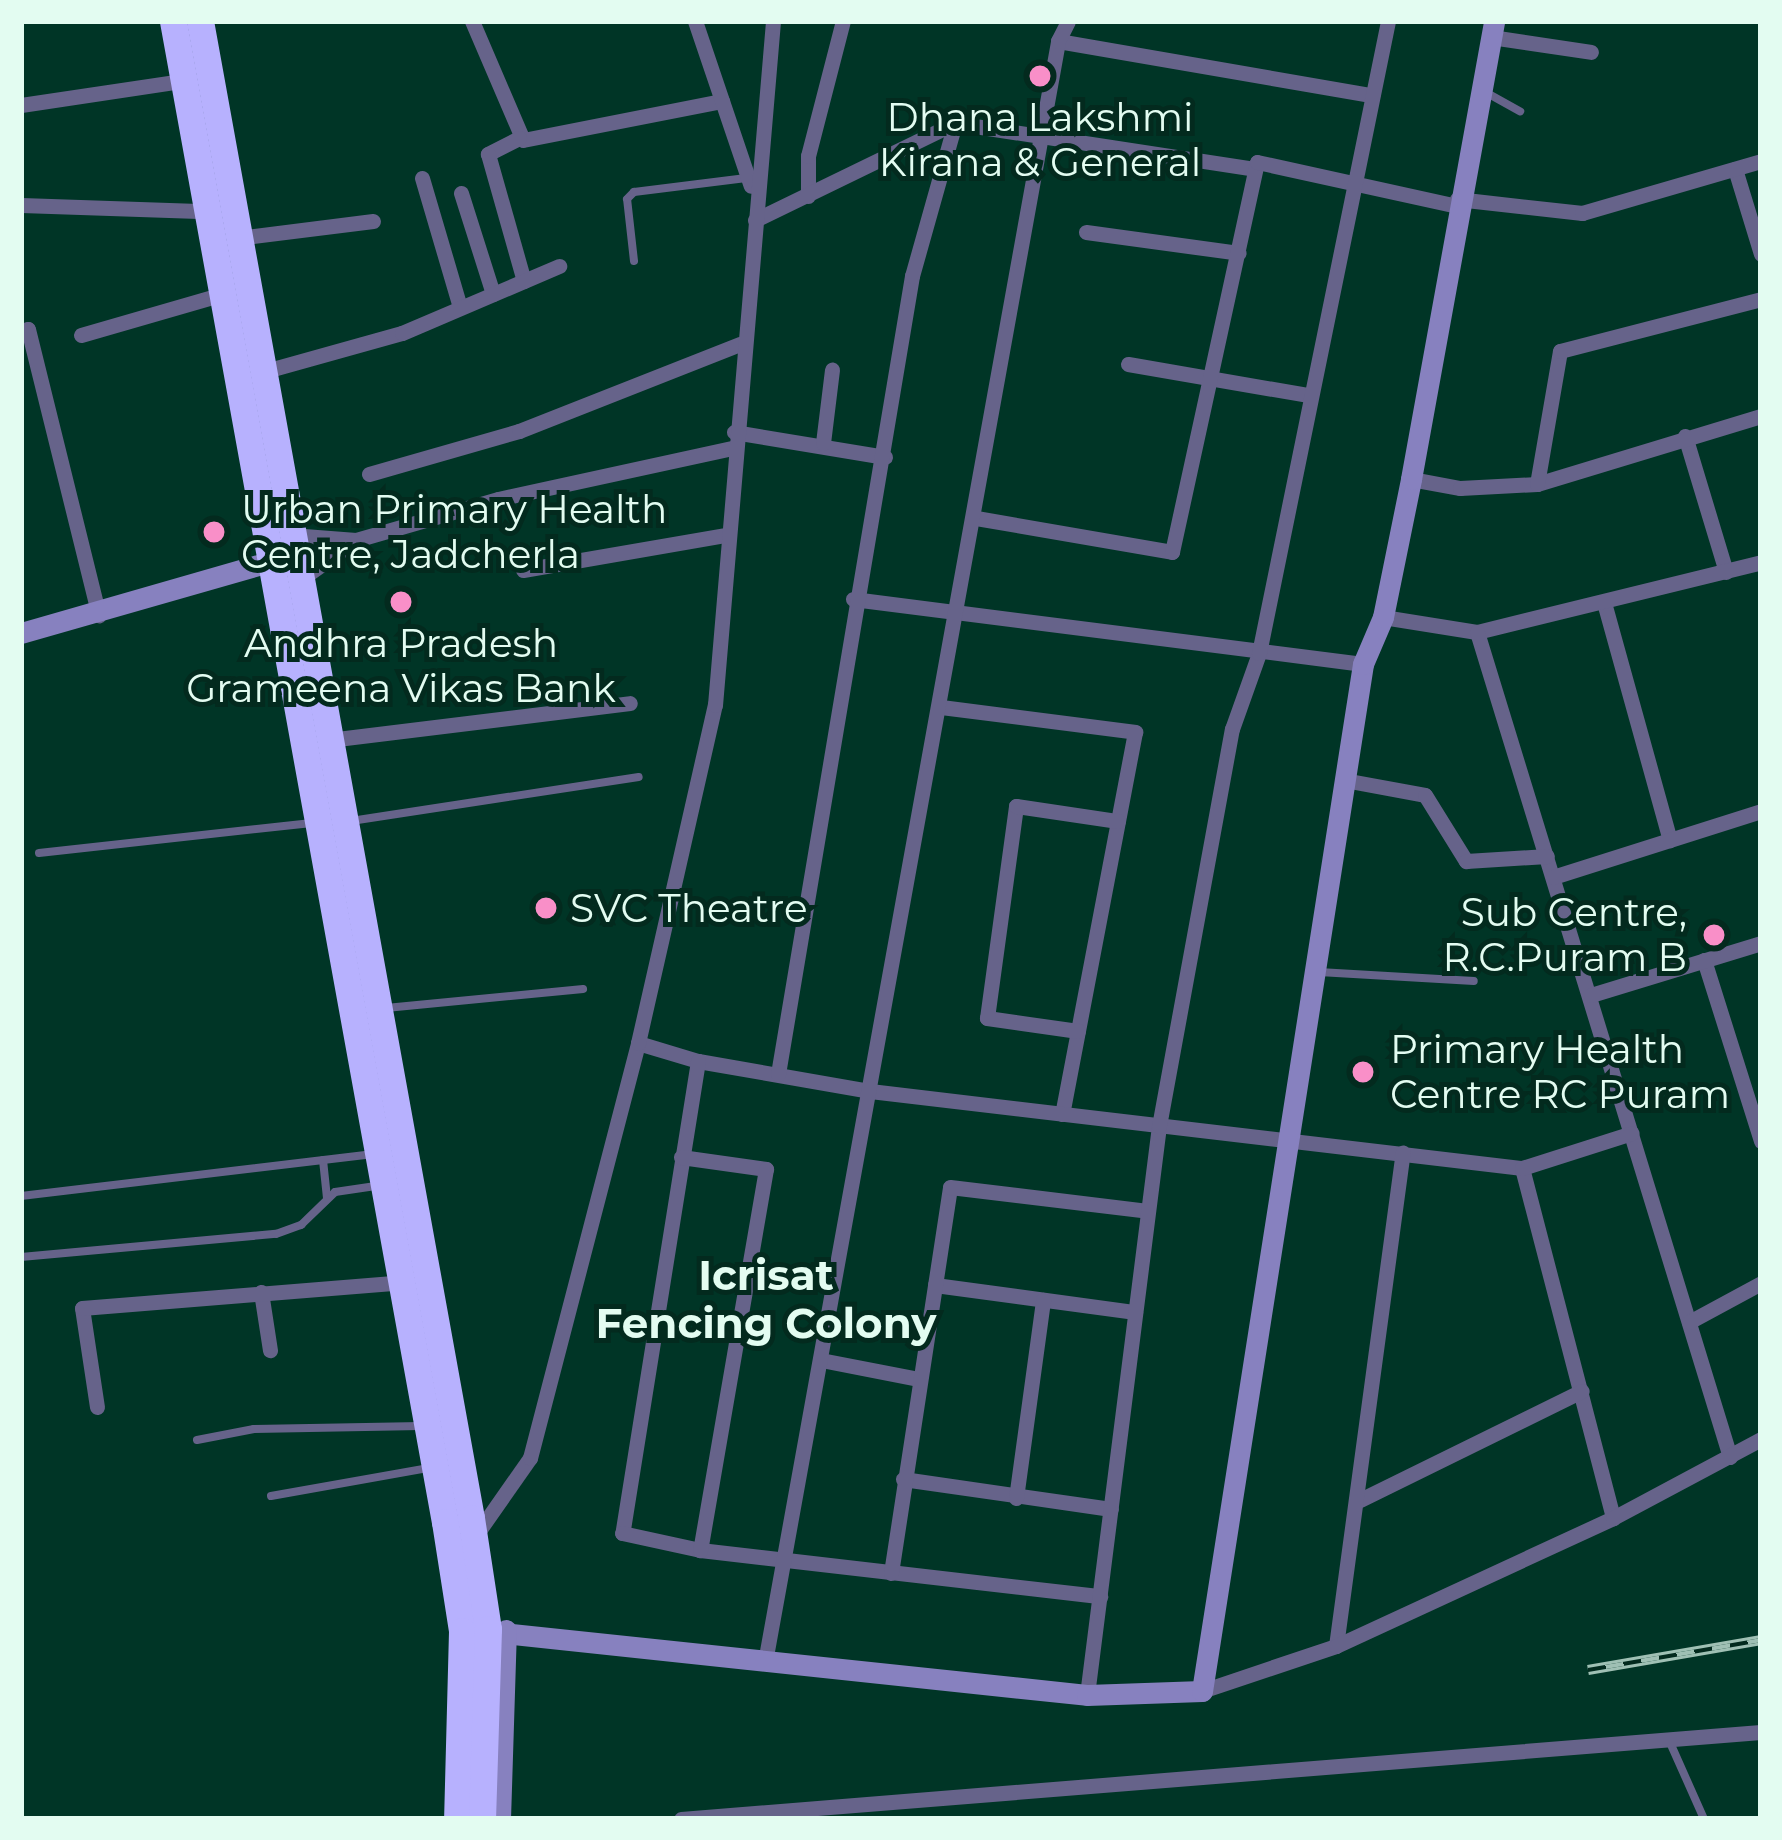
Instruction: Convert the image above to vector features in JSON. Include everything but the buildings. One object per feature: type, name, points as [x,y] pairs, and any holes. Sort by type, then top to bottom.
[{"type":"highway","points":[[173,21],[182,81],[203,122]]},
{"type":"highway","points":[[200,21],[203,122],[210,164],[237,238],[329,740],[330,822],[374,1060],[474,1538],[485,1630],[482,1819]]},
{"type":"highway","points":[[210,164],[206,211],[268,562],[378,1009],[374,1060],[383,1186],[436,1468],[485,1630],[457,1819]]},
{"type":"street","points":[[472,21],[519,138]]},
{"type":"street","points":[[474,1538],[530,1458],[638,1043],[715,705],[740,344],[755,220],[751,186],[695,21]]},
{"type":"street","points":[[751,186],[773,21]]},
{"type":"street","points":[[808,196],[808,156],[843,21]]},
{"type":"street","points":[[765,1662],[976,518],[1058,41],[1068,21]]},
{"type":"street","points":[[1087,1695],[1159,1126],[1232,729],[1259,653],[1307,395],[1388,21]]},
{"type":"street","points":[[1202,1691],[1283,1138],[1363,664],[1383,617],[1492,29],[1591,52]]},
{"type":"street","points":[[1058,41],[1372,95]]},
{"type":"street","points":[[21,105],[182,81]]},
{"type":"street","points":[[524,281],[488,159],[492,148],[519,138],[722,101]]},
{"type":"street","points":[[755,220],[956,123],[1255,169]]},
{"type":"street","points":[[778,1074],[853,599],[885,458],[911,276],[956,123]]},
{"type":"street","points":[[976,518],[1172,552],[1215,377],[1257,162],[1457,203],[1582,213],[1761,161]]},
{"type":"street","points":[[1735,169],[1761,254]]},
{"type":"street","points":[[422,178],[460,308]]},
{"type":"street","points":[[461,193],[493,294]]},
{"type":"street","points":[[21,205],[206,211]]},
{"type":"street","points":[[237,238],[373,221]]},
{"type":"street","points":[[1086,232],[1239,253]]},
{"type":"street","points":[[262,372],[460,308],[559,266]]},
{"type":"street","points":[[81,335],[220,295]]},
{"type":"street","points":[[1537,484],[1560,352],[1761,299]]},
{"type":"street","points":[[21,331],[28,329],[99,615]]},
{"type":"street","points":[[369,475],[519,431],[740,344]]},
{"type":"street","points":[[1128,364],[1307,395]]},
{"type":"street","points":[[823,443],[832,370]]},
{"type":"street","points":[[1411,479],[1460,488],[1537,484],[1761,416]]},
{"type":"street","points":[[1684,436],[1726,572]]},
{"type":"street","points":[[300,580],[356,540],[733,440],[823,443],[885,458]]},
{"type":"street","points":[[291,535],[356,540]]},
{"type":"street","points":[[523,570],[726,535]]},
{"type":"street","points":[[22,631],[99,615],[268,562]]},
{"type":"street","points":[[1383,617],[1477,632],[1605,606],[1761,562]]},
{"type":"street","points":[[853,599],[1363,664]]},
{"type":"street","points":[[1605,606],[1670,840]]},
{"type":"street","points":[[1477,632],[1730,1457]]},
{"type":"street","points":[[329,740],[630,703]]},
{"type":"street","points":[[941,707],[1135,732],[1062,1114]]},
{"type":"street","points":[[1344,780],[1425,795],[1466,861],[1547,856]]},
{"type":"street","points":[[1078,1030],[987,1018],[1016,806],[1118,821]]},
{"type":"street","points":[[1553,877],[1761,811]]},
{"type":"street","points":[[1591,995],[1761,943]]},
{"type":"street","points":[[1704,960],[1761,1141]]},
{"type":"street","points":[[638,1043],[698,1061],[870,1091],[1522,1168],[1632,1132]]},
{"type":"street","points":[[698,1061],[622,1533],[784,1561],[1100,1595]]},
{"type":"street","points":[[1742,1080],[1761,1073]]},
{"type":"street","points":[[1336,1646],[1360,1500],[1403,1153]]},
{"type":"street","points":[[681,1157],[766,1169],[700,1550]]},
{"type":"street","points":[[1522,1168],[1613,1518]]},
{"type":"street","points":[[891,1573],[950,1187],[1148,1211]]},
{"type":"street","points":[[97,1407],[82,1308],[402,1282]]},
{"type":"street","points":[[1689,1322],[1761,1283]]},
{"type":"street","points":[[935,1285],[1136,1312]]},
{"type":"street","points":[[261,1292],[270,1350]]},
{"type":"street","points":[[1016,1498],[1043,1300]]},
{"type":"street","points":[[820,1360],[920,1379]]},
{"type":"street","points":[[1360,1500],[1582,1391]]},
{"type":"street","points":[[500,1819],[485,1630],[1087,1695],[1202,1691],[1336,1646],[1613,1518],[1761,1439]]},
{"type":"street","points":[[903,1479],[1111,1508]]},
{"type":"street","points":[[681,1819],[1761,1732]]},
{"type":"lane","points":[[1480,90],[1520,111]]},
{"type":"lane","points":[[634,261],[627,199],[634,192],[751,186]]},
{"type":"lane","points":[[38,853],[330,822],[639,777]]},
{"type":"lane","points":[[1312,971],[1474,981]]},
{"type":"lane","points":[[378,1009],[583,989]]},
{"type":"lane","points":[[21,1196],[378,1153]]},
{"type":"lane","points":[[322,1160],[327,1199]]},
{"type":"lane","points":[[21,1257],[276,1234],[301,1225],[344,1188],[383,1186]]},
{"type":"lane","points":[[197,1440],[254,1429],[375,1433],[428,1425]]},
{"type":"lane","points":[[271,1496],[365,1474],[436,1468]]},
{"type":"lane","points":[[1667,1737],[1704,1819]]},
{"type":"railway","points":[[1588,1670],[1761,1640]]},
{"type":"place","name":"Dhana Lakshmi Kirana & General","points":[[1040,76]]},
{"type":"place","name":"Urban Primary Health Centre, Jadcherla","points":[[214,532]]},
{"type":"place","name":"Andhra Pradesh Grameena Vikas Bank","points":[[401,602]]},
{"type":"place","name":"SVC Theatre","points":[[546,908]]},
{"type":"place","name":"Sub Centre, R.C.Puram B","points":[[1714,935]]},
{"type":"place","name":"Primary Health Centre RC Puram","points":[[1363,1072]]},
{"type":"district","name":"Icrisat Fencing Colony","points":[[766,1299]]}]
